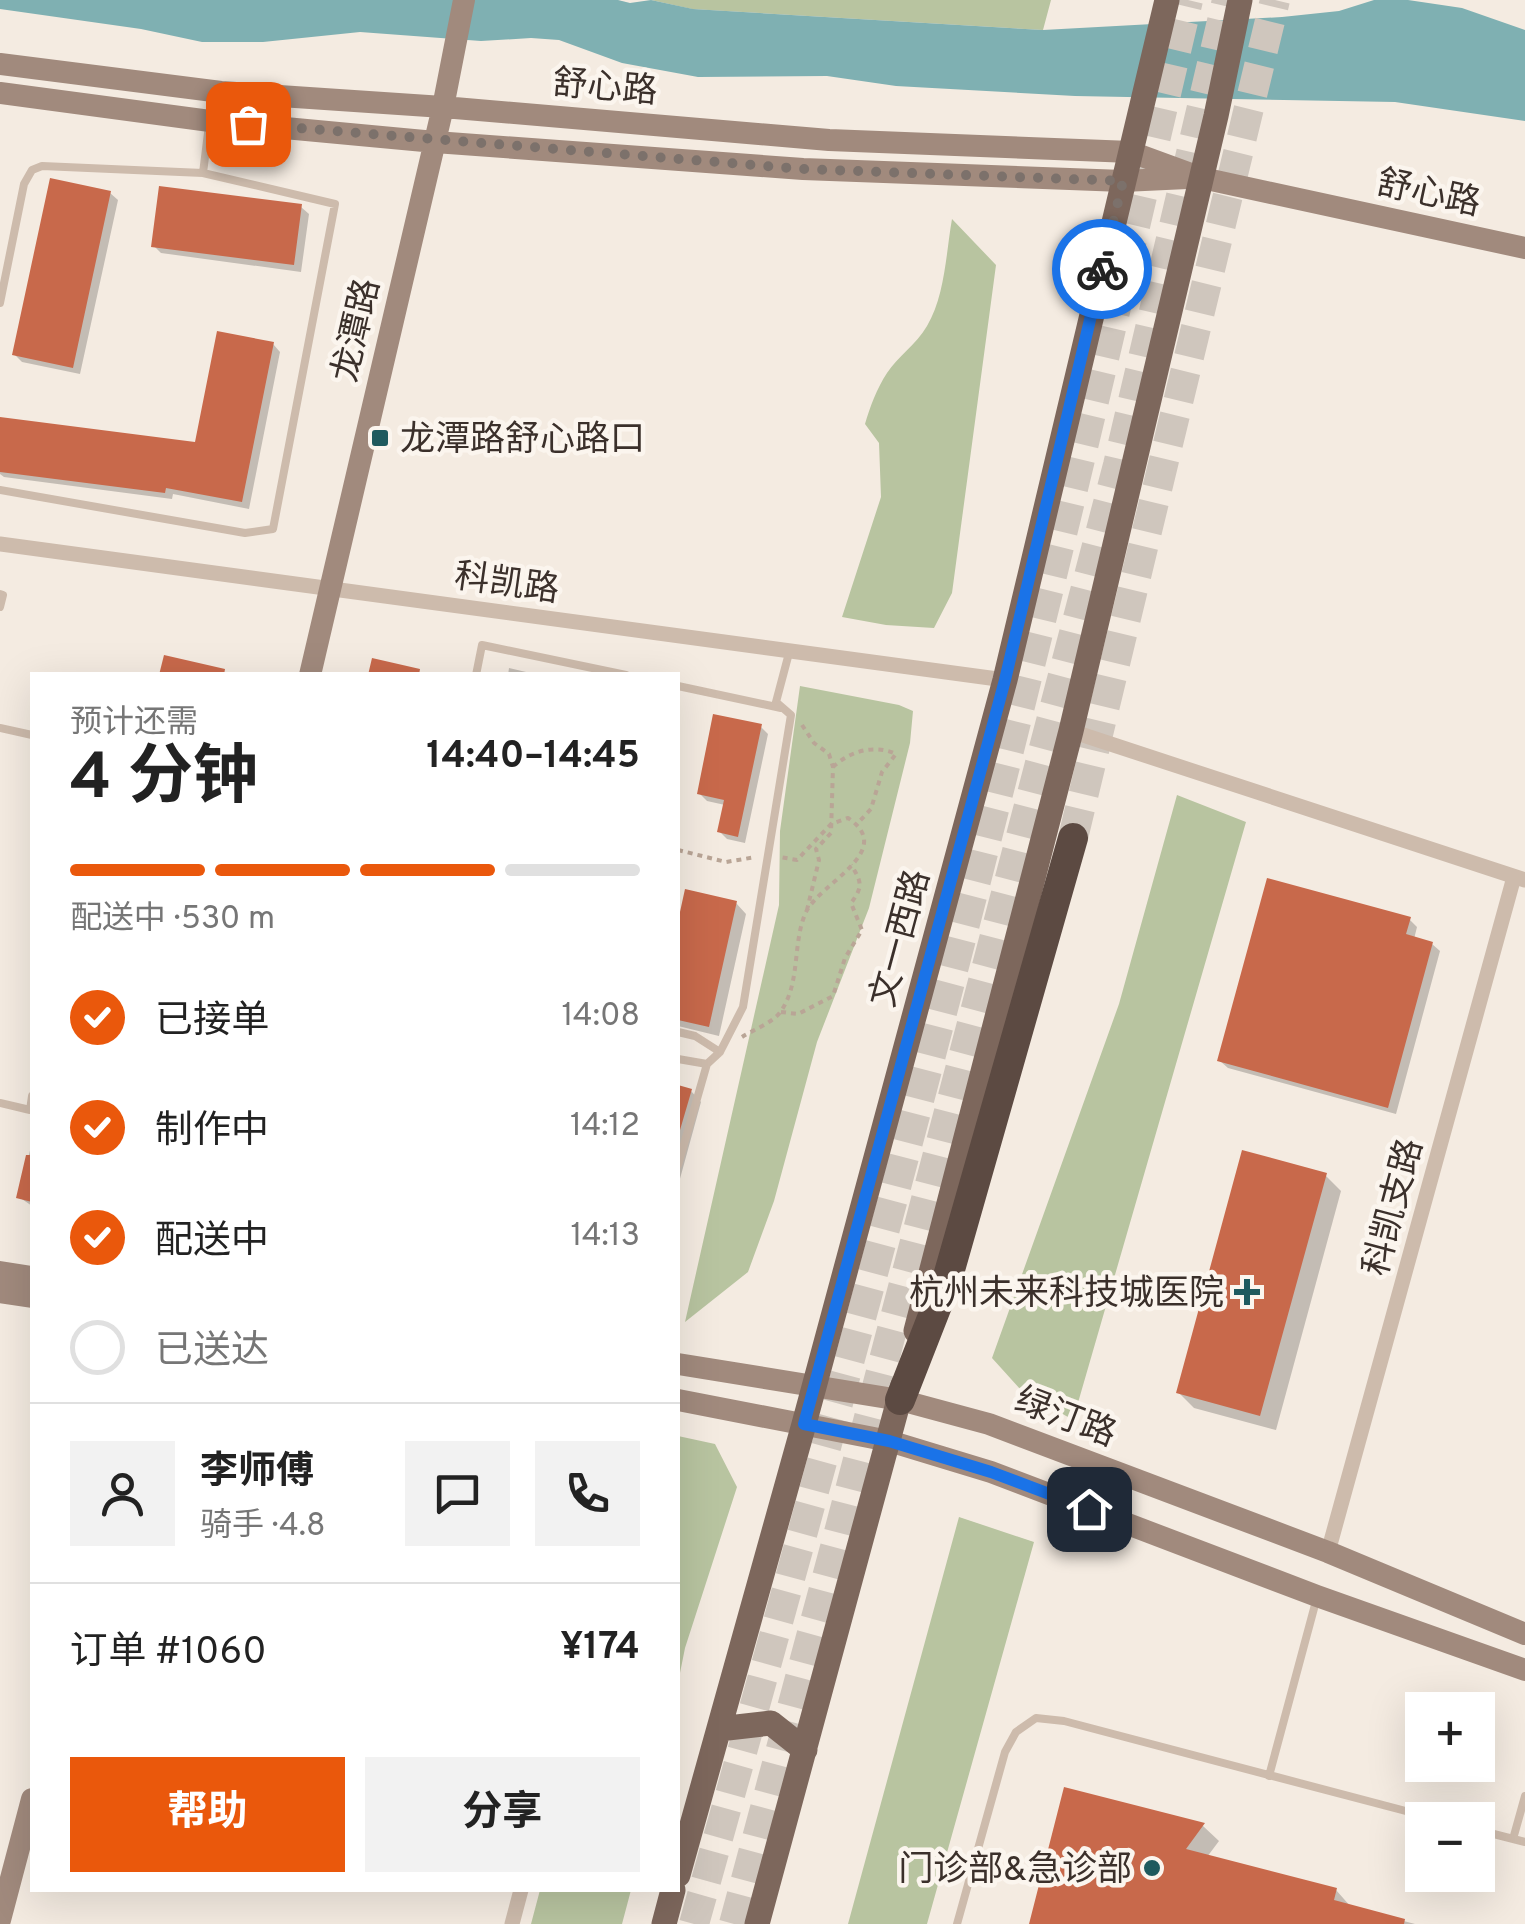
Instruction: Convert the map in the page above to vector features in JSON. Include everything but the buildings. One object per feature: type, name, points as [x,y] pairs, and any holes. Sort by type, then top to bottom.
[{"type":"highway","points":[[900,1400],[947,1280],[1072,838]]},
{"type":"main road","name":"文一西路","points":[[680,1868],[1005,680],[1166,6]]},
{"type":"main road","points":[[757,1924],[900,1400],[1071,731],[1239,6]]},
{"type":"main road","points":[[718,1728],[771,1723],[804,1750]]},
{"type":"main road","points":[[664,1924],[672,1892]]},
{"type":"street","name":"龙潭路","points":[[311,672],[443,107],[464,0]]},
{"type":"street","name":"舒心路","points":[[0,64],[221,92],[829,140],[1131,152],[1202,178],[1525,248]]},
{"type":"street","name":"舒心路","points":[[0,93],[210,121],[803,169],[1123,181],[1202,178]]},
{"type":"street","name":"科凯路","points":[[0,544],[1005,680]]},
{"type":"street","points":[[1071,731],[1520,879]]},
{"type":"street","name":"科凯支路","points":[[1328,1552],[1520,879]]},
{"type":"street","points":[[0,1272],[30,1277]]},
{"type":"street","points":[[0,1292],[30,1297]]},
{"type":"street","name":"绿汀路","points":[[680,1364],[900,1400],[989,1424],[1328,1552],[1525,1634]]},
{"type":"street","points":[[680,1400],[889,1441],[991,1472],[1525,1670]]},
{"type":"street","points":[[0,1920],[30,1806]]},
{"type":"street","points":[[512,1924],[520,1892]]},
{"type":"lane","points":[[204,173],[210,121]]},
{"type":"lane","points":[[0,302],[24,184],[32,170],[42,166],[204,173],[334,204],[273,529],[245,532],[0,490]]},
{"type":"lane","points":[[0,594],[0,607]]},
{"type":"lane","points":[[477,672],[482,645],[612,672]]},
{"type":"lane","points":[[680,1158],[706,1064],[717,1054],[743,1007],[791,715],[776,702],[789,653]]},
{"type":"lane","points":[[680,686],[783,708]]},
{"type":"lane","points":[[0,742],[2,728],[30,735]]},
{"type":"lane","points":[[680,1032],[694,1036],[717,1054]]},
{"type":"lane","points":[[680,1059],[706,1064]]},
{"type":"lane","points":[[0,1102],[30,1110]]},
{"type":"lane","points":[[1269,1776],[1317,1596]]},
{"type":"lane","points":[[957,1924],[1005,1752],[1016,1732],[1036,1718],[1064,1720],[1405,1811]]},
{"type":"lane","points":[[1513,1839],[1525,1796]]},
{"type":"lane","points":[[1495,1834],[1525,1842]]},
{"type":"path","points":[[717,1054],[781,1012],[796,969],[818,860],[816,849],[832,834],[833,766],[829,754],[814,743],[791,715]]},
{"type":"path","points":[[833,766],[858,750],[884,749],[896,754],[882,772],[871,809],[856,824]]},
{"type":"path","points":[[680,850],[726,862],[768,856],[797,860],[830,824],[848,818],[865,833],[858,860],[807,910]]},
{"type":"path","points":[[781,1012],[798,1014],[833,996],[845,958],[862,930],[851,903],[860,891],[861,881],[851,865]]},
{"type":"green space","points":[[651,0],[1051,0],[1043,30],[692,9]]},
{"type":"green space","points":[[952,219],[996,265],[952,593],[934,628],[842,617],[881,497],[879,443],[865,424],[883,379],[923,333],[933,314]]},
{"type":"green space","points":[[800,686],[913,711],[910,743],[869,908],[817,1042],[774,1201],[748,1272],[685,1322],[779,905],[780,831]]},
{"type":"green space","points":[[1177,795],[1246,822],[1073,1420],[1020,1389],[992,1358],[1119,1004]]},
{"type":"green space","points":[[680,1436],[715,1444],[737,1487],[680,1673]]},
{"type":"green space","points":[[959,1517],[1034,1542],[927,1924],[848,1924]]},
{"type":"green space","points":[[539,1892],[630,1892],[622,1924],[531,1924]]},
{"type":"water","points":[[0,0],[651,0],[693,9],[1043,30],[1282,17],[1339,11],[1374,0],[1408,0],[1462,8],[1525,30],[1525,121],[1395,102],[1075,96],[896,86],[827,76],[698,77],[622,63],[559,40],[531,38],[481,41],[360,32],[263,42],[202,42],[0,9]]},
{"type":"tunnel","points":[[694,1924],[838,1404],[975,883],[1188,0]]},
{"type":"tunnel","points":[[734,1924],[1118,465],[1227,0]]},
{"type":"tunnel","points":[[1073,838],[1275,0]]},
{"type":"way so far","points":[[248,124],[803,169],[1123,181],[1102,269]]},
{"type":"place","name":"龙潭路舒心路口","points":[[380,438]]},
{"type":"place","name":"杭州未来科技城医院","points":[[1247,1292]]},
{"type":"place","name":"门诊部&急诊部","points":[[1152,1868]]},
{"type":"route","points":[[1089,1509],[991,1472],[889,1441],[804,1424],[1005,680],[1102,269]]}]
